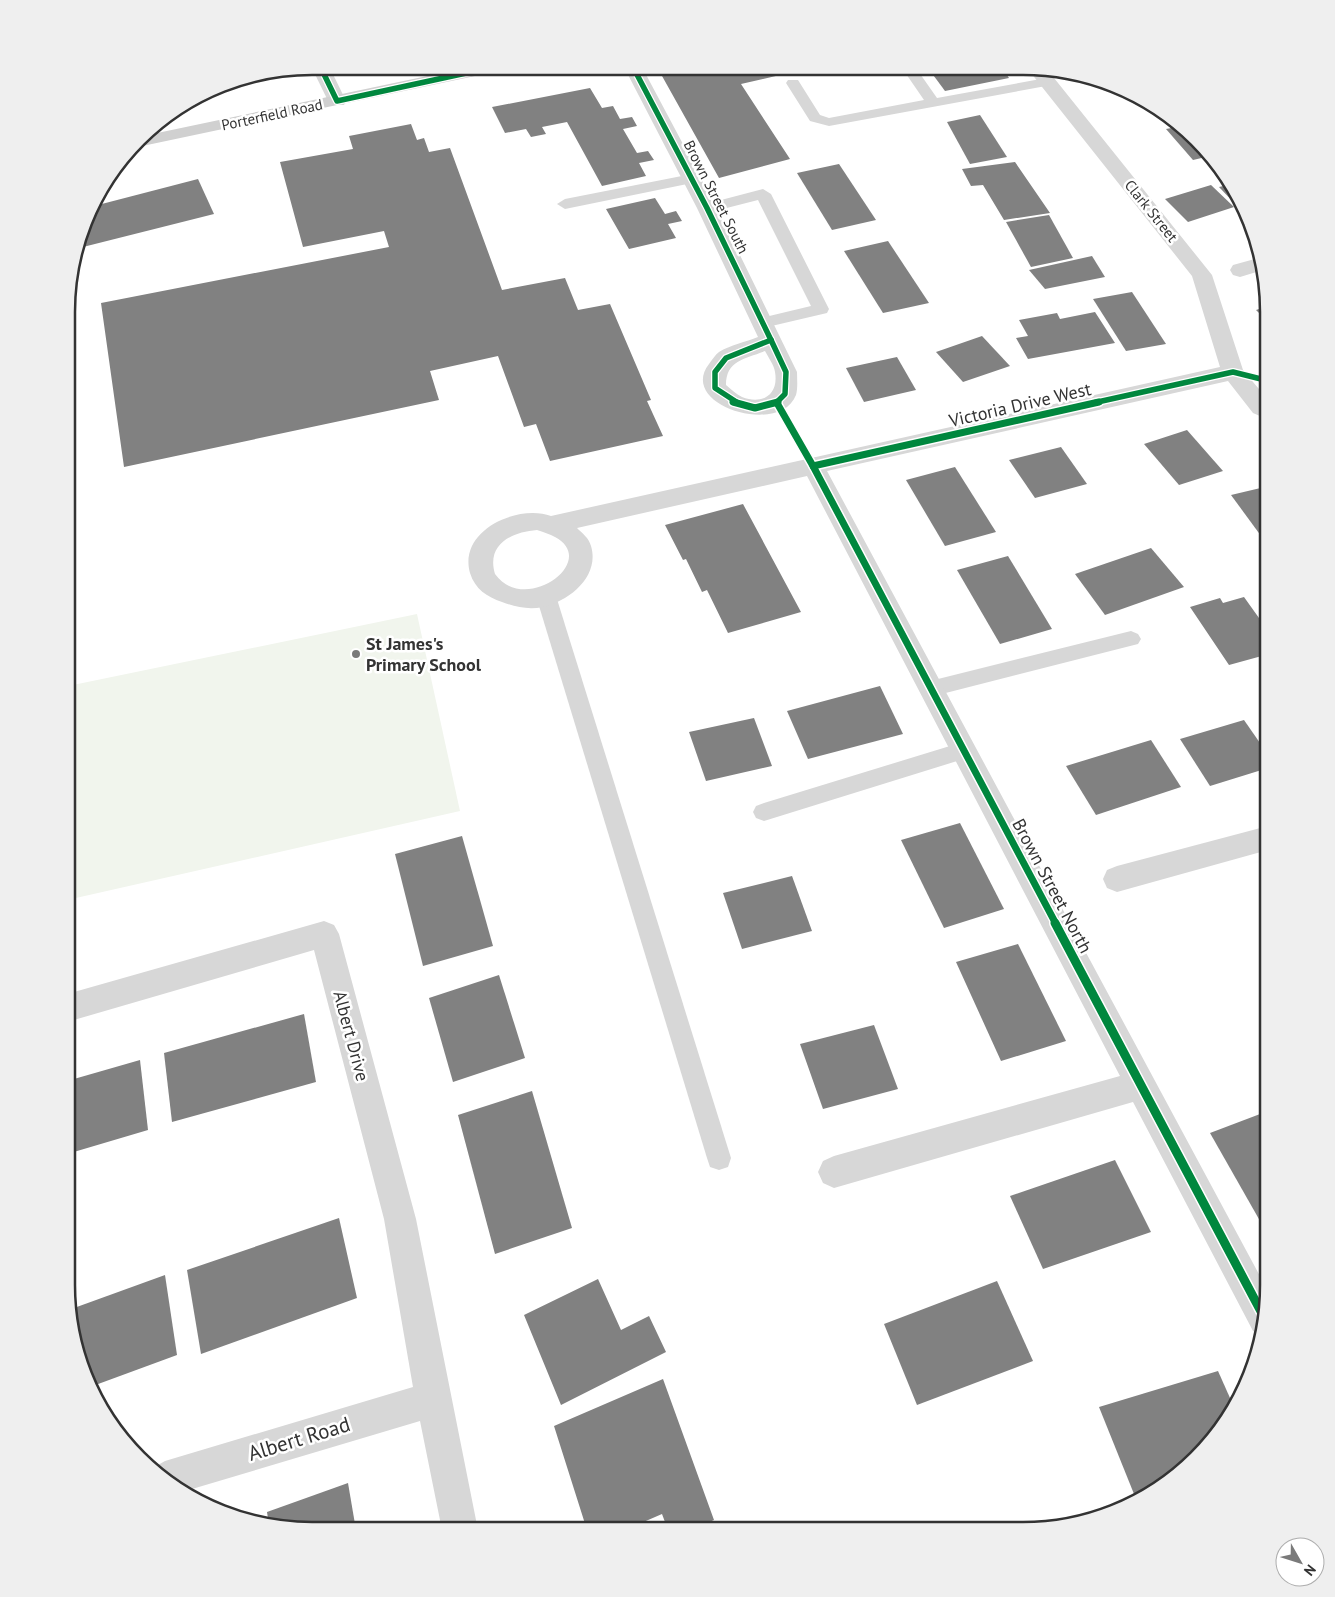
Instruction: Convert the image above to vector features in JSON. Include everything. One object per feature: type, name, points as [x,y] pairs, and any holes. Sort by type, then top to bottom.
[{"type":"street","points":[[324,75],[337,101]]},
{"type":"street","name":"Porterfield Road","points":[[148,141],[457,75]]},
{"type":"street","name":"Brown Street South","points":[[638,75],[707,208],[767,331]]},
{"type":"street","name":"Clark Street","points":[[1042,76],[1202,275],[1233,372]]},
{"type":"street","points":[[1240,270],[1255,266]]},
{"type":"street","points":[[1233,372],[1260,406]]},
{"type":"street","name":"Victoria Drive West","points":[[555,524],[1233,372]]},
{"type":"street","name":"Brown Street North","points":[[813,466],[1259,1307]]},
{"type":"street","points":[[538,521],[555,524],[578,542],[583,554],[581,568],[574,580],[562,590],[546,596],[529,598],[513,597],[498,591],[487,582],[481,570],[480,558],[484,546],[493,535],[506,527],[522,522],[538,521]]},
{"type":"street","points":[[1117,879],[1260,843]]},
{"type":"street","name":"Albert Drive","points":[[75,1006],[324,934],[400,1219],[432,1399]]},
{"type":"street","points":[[834,1172],[1140,1085]]},
{"type":"street","points":[[432,1399],[458,1522]]},
{"type":"street","name":"Albert Road","points":[[173,1477],[432,1399]]},
{"type":"lane","points":[[914,75],[933,102]]},
{"type":"lane","points":[[793,83],[814,118],[829,122],[933,102],[1037,76]]},
{"type":"lane","points":[[565,204],[692,179]]},
{"type":"lane","points":[[707,208],[763,194],[821,309],[767,331]]},
{"type":"lane","points":[[546,596],[719,1158]]},
{"type":"lane","points":[[930,689],[1131,639]]},
{"type":"lane","points":[[764,812],[963,751]]},
{"type":"shaded area","points":[[417,614],[460,811],[75,898],[75,685]]},
{"type":"building","points":[[661,75],[780,75],[741,84],[790,159],[719,178]]},
{"type":"building","points":[[933,75],[1007,75],[1009,78],[945,91]]},
{"type":"building","points":[[590,88],[602,108],[613,106],[620,119],[632,117],[637,126],[623,129],[637,153],[648,151],[654,160],[639,163],[646,176],[602,186],[567,122],[542,127],[546,134],[531,137],[526,129],[505,133],[492,107]]},
{"type":"building","points":[[980,115],[1007,157],[970,164],[947,122]]},
{"type":"building","points":[[411,124],[417,140],[424,138],[429,152],[450,148],[502,290],[565,278],[578,310],[610,304],[651,400],[647,401],[663,436],[550,461],[536,424],[524,427],[498,356],[430,371],[439,400],[124,467],[101,303],[389,247],[384,231],[303,247],[280,162],[353,149],[349,136]]},
{"type":"building","points":[[1172,128],[1191,144],[1202,158],[1193,160],[1166,129]]},
{"type":"building","points":[[1015,162],[1050,213],[1004,220],[983,185],[971,186],[962,169]]},
{"type":"building","points":[[839,164],[876,220],[832,230],[797,173]]},
{"type":"building","points":[[198,179],[214,214],[84,247],[101,204]]},
{"type":"building","points":[[1211,185],[1234,207],[1188,222],[1165,199]]},
{"type":"building","points":[[1223,186],[1232,201],[1219,187]]},
{"type":"building","points":[[655,198],[665,214],[676,211],[682,221],[668,224],[676,238],[629,249],[606,209]]},
{"type":"building","points":[[1049,215],[1073,258],[1031,267],[1006,222]]},
{"type":"building","points":[[888,241],[929,303],[883,313],[844,251]]},
{"type":"building","points":[[1092,256],[1105,277],[1045,289],[1029,270]]},
{"type":"building","points":[[1132,292],[1166,344],[1126,351],[1093,299]]},
{"type":"building","points":[[1095,312],[1115,343],[1028,359],[1016,338],[1028,336],[1019,320],[1057,313],[1060,319]]},
{"type":"building","points":[[982,336],[1010,366],[963,382],[936,352]]},
{"type":"building","points":[[897,357],[916,390],[864,402],[846,368]]},
{"type":"building","points":[[1187,430],[1223,471],[1179,485],[1144,444]]},
{"type":"building","points":[[1061,447],[1087,484],[1035,498],[1009,460]]},
{"type":"building","points":[[955,467],[996,532],[945,546],[906,480]]},
{"type":"building","points":[[1260,488],[1260,535],[1231,495]]},
{"type":"building","points":[[743,504],[801,612],[728,633],[707,590],[702,592],[686,559],[683,560],[665,525]]},
{"type":"building","points":[[1151,548],[1184,587],[1105,615],[1075,574]]},
{"type":"building","points":[[1008,556],[1052,629],[1000,644],[957,570]]},
{"type":"building","points":[[1244,597],[1260,619],[1260,656],[1229,665],[1190,607],[1220,598],[1223,603]]},
{"type":"building","points":[[880,686],[903,734],[808,759],[787,711]]},
{"type":"building","points":[[754,718],[772,766],[706,781],[689,732]]},
{"type":"building","points":[[1244,720],[1260,743],[1260,770],[1210,786],[1180,739]]},
{"type":"building","points":[[1151,740],[1181,787],[1096,815],[1066,766]]},
{"type":"building","points":[[960,823],[1004,909],[944,928],[901,840]]},
{"type":"building","points":[[462,836],[493,946],[423,966],[395,854]]},
{"type":"building","points":[[792,876],[812,931],[742,949],[723,893]]},
{"type":"building","points":[[1018,944],[1066,1041],[1001,1061],[956,962]]},
{"type":"building","points":[[499,975],[525,1058],[453,1082],[429,998]]},
{"type":"building","points":[[304,1014],[316,1082],[172,1122],[164,1053]]},
{"type":"building","points":[[874,1025],[898,1089],[823,1109],[800,1044]]},
{"type":"building","points":[[140,1060],[148,1130],[75,1152],[75,1079]]},
{"type":"building","points":[[532,1091],[572,1228],[495,1254],[458,1115]]},
{"type":"building","points":[[1260,1114],[1260,1221],[1210,1133]]},
{"type":"building","points":[[1115,1160],[1151,1232],[1043,1269],[1010,1196]]},
{"type":"building","points":[[339,1218],[357,1298],[201,1354],[187,1270]]},
{"type":"building","points":[[165,1275],[177,1355],[97,1385],[83,1346],[76,1307]]},
{"type":"building","points":[[598,1279],[621,1330],[649,1316],[666,1352],[561,1405],[524,1315]]},
{"type":"building","points":[[997,1281],[1033,1361],[917,1405],[884,1324]]},
{"type":"building","points":[[1218,1371],[1231,1399],[1220,1417],[1191,1453],[1155,1482],[1134,1494],[1099,1407]]},
{"type":"building","points":[[663,1379],[714,1520],[709,1522],[665,1522],[662,1514],[644,1522],[584,1522],[554,1426]]},
{"type":"building","points":[[348,1483],[355,1522],[281,1520],[268,1517],[267,1512]]},
{"type":"cycle path","points":[[324,75],[337,101],[457,75]]},
{"type":"cycle path","points":[[637,75],[707,208],[771,340]]},
{"type":"cycle path","points":[[771,340],[786,372],[785,394],[777,403],[755,408],[733,402],[715,388],[715,372],[726,358],[771,340]]},
{"type":"cycle path","points":[[813,466],[1233,372],[1260,379]]},
{"type":"cycle path","points":[[777,403],[813,466],[1259,1307]]},
{"type":"place","name":"St James's Primary School","points":[[356,654]]}]
